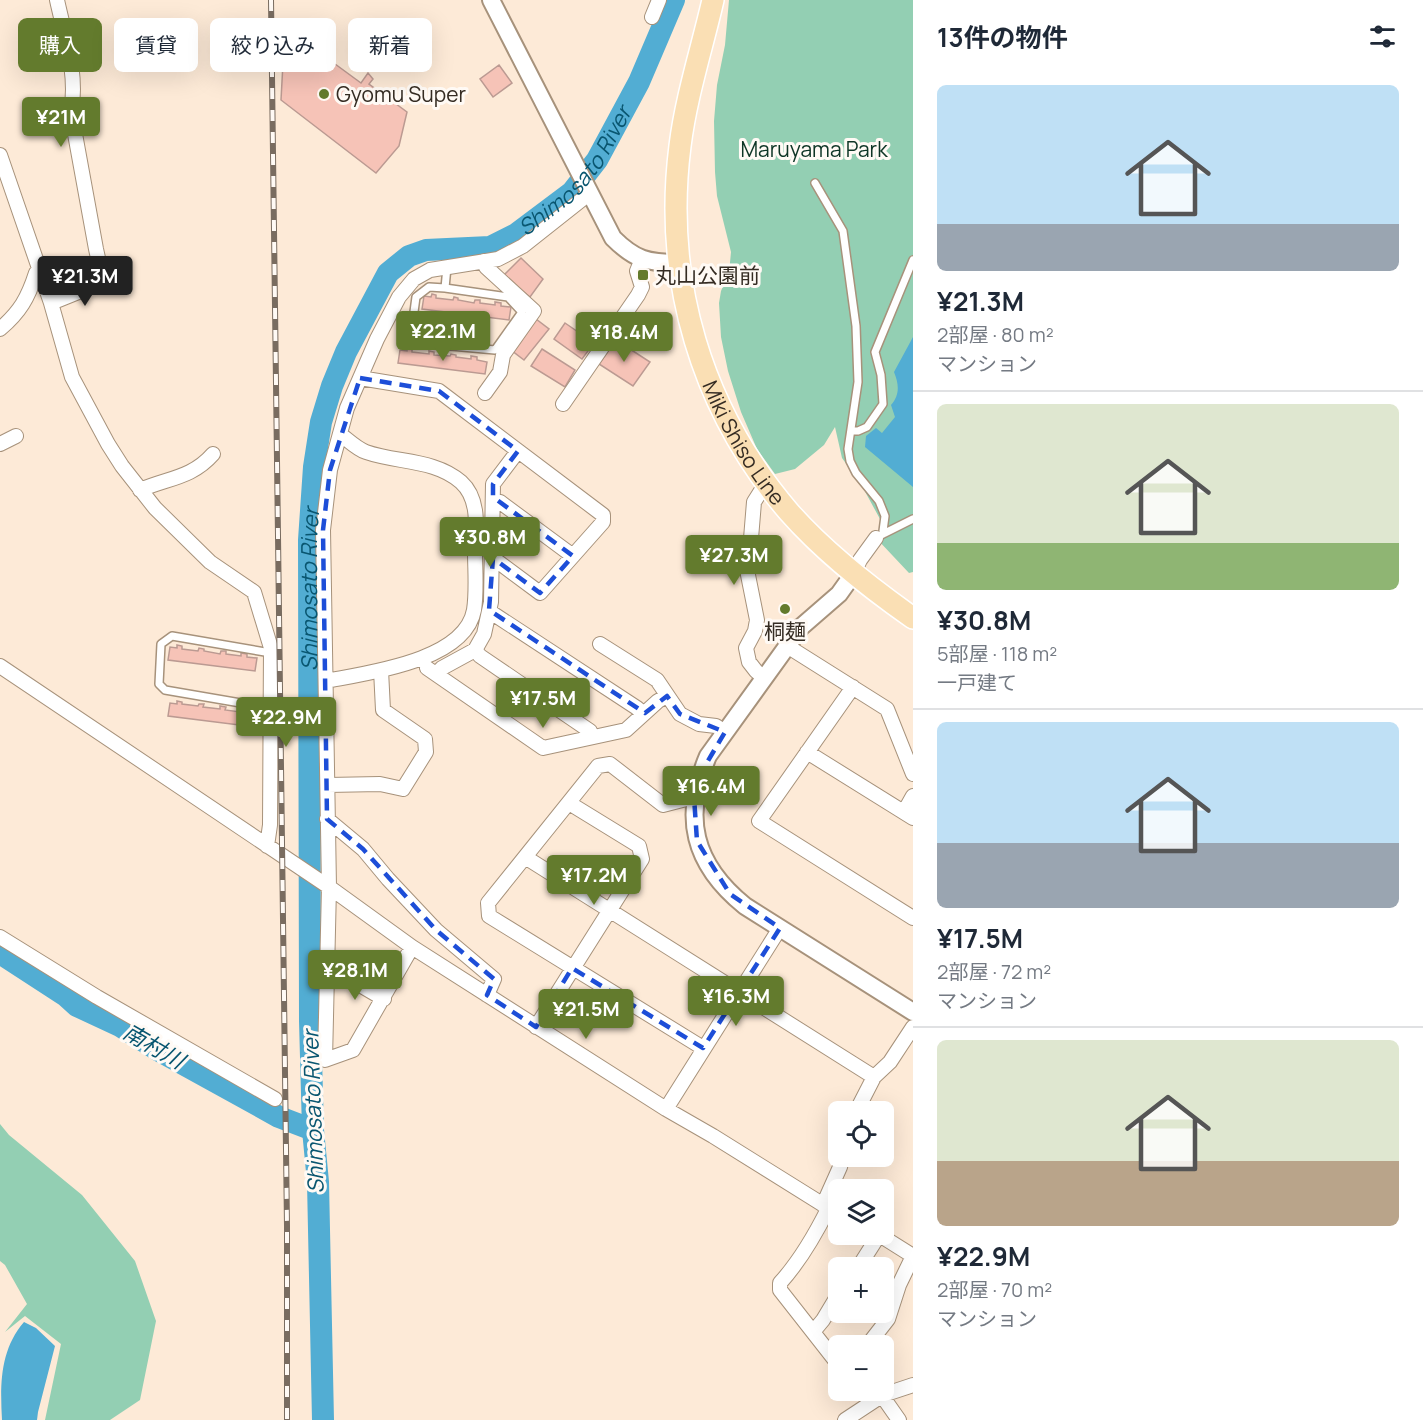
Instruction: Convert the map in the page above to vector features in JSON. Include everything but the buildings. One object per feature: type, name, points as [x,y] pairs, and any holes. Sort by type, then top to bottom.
[{"type":"main road","name":"Miki Shiso Line","points":[[713,0],[680,144],[676,187],[678,263],[687,315],[713,390],[729,423],[766,483],[791,514],[854,573],[913,618]]},
{"type":"street","points":[[51,303],[108,280],[100,267],[96,249],[71,112],[74,77],[57,0]]},
{"type":"street","points":[[491,0],[613,238],[628,254],[663,263],[678,263]]},
{"type":"street","points":[[651,17],[659,0]]},
{"type":"street","points":[[0,155],[51,303],[72,378],[108,444],[155,508],[210,562],[254,591],[271,653],[270,825],[267,846]]},
{"type":"street","points":[[412,947],[353,1050],[325,1059],[328,785],[323,530],[330,470],[347,408],[377,339],[399,297],[414,279],[430,270],[498,259],[523,246],[590,193]]},
{"type":"street","points":[[563,404],[638,296],[642,287],[637,271],[642,259]]},
{"type":"street","points":[[484,261],[486,267],[534,310],[503,355],[500,372],[485,393]]},
{"type":"street","points":[[0,329],[15,317],[39,271]]},
{"type":"street","points":[[360,378],[439,392],[603,515],[603,522],[540,593],[493,558]]},
{"type":"street","points":[[326,681],[394,668],[439,650],[456,641],[467,629],[474,611],[476,517],[472,500],[461,482],[435,467],[364,452],[340,434]]},
{"type":"street","points":[[0,444],[16,436]]},
{"type":"street","points":[[518,451],[493,484],[493,558],[489,611],[484,634],[475,650],[432,671],[543,748],[626,730],[667,696]]},
{"type":"street","points":[[140,490],[186,474],[202,466],[213,454]]},
{"type":"street","points":[[764,678],[749,662],[746,648],[755,631],[757,620],[748,575],[754,502],[766,483]]},
{"type":"street","points":[[493,501],[500,502],[573,556]]},
{"type":"street","points":[[880,536],[860,560],[839,594],[801,627],[708,756],[699,776],[694,797],[694,820],[698,842],[705,861],[730,894],[745,906],[913,1012]]},
{"type":"street","points":[[489,611],[643,714]]},
{"type":"street","points":[[600,644],[657,680],[680,714],[699,724],[716,726],[725,732]]},
{"type":"street","points":[[787,646],[887,709],[913,774]]},
{"type":"street","points":[[475,650],[590,731],[592,737]]},
{"type":"street","points":[[0,666],[160,772],[412,947],[666,1109],[828,1208]]},
{"type":"street","points":[[328,785],[380,784],[403,789],[426,752],[425,739],[383,710],[381,670]]},
{"type":"street","points":[[853,687],[759,820],[913,918]]},
{"type":"street","points":[[807,752],[908,815],[913,796]]},
{"type":"street","points":[[694,797],[663,805],[610,764],[598,766],[488,903],[489,916],[703,1048]]},
{"type":"street","points":[[536,1027],[642,859],[639,846],[569,803]]},
{"type":"street","points":[[327,819],[363,849],[436,930],[494,979],[487,995]]},
{"type":"street","points":[[525,857],[874,1077]]},
{"type":"street","points":[[666,1109],[780,928]]},
{"type":"street","points":[[0,937],[107,1003],[275,1099]]},
{"type":"street","points":[[342,975],[384,999]]},
{"type":"street","points":[[862,1101],[874,1077],[890,1062],[913,1027]]},
{"type":"street","points":[[828,1212],[792,1270],[780,1283],[780,1290],[828,1351]]},
{"type":"street","points":[[876,1335],[888,1319],[899,1285],[913,1256],[894,1245]]},
{"type":"street","points":[[813,1332],[828,1312]]},
{"type":"street","points":[[894,1390],[913,1385]]},
{"type":"street","points":[[844,1420],[869,1401]]},
{"type":"street","points":[[886,1401],[899,1420]]},
{"type":"lane","points":[[815,183],[843,231],[856,326],[858,382],[848,449],[850,461],[856,473],[879,501],[885,516],[880,536]]},
{"type":"lane","points":[[851,430],[858,431],[867,426],[883,404],[881,375],[875,352],[913,260]]},
{"type":"lane","points":[[445,288],[447,267]]},
{"type":"lane","points":[[429,287],[445,288],[508,297],[522,312],[495,350],[418,343],[411,334],[416,297],[429,287]]},
{"type":"lane","points":[[880,536],[913,519]]},
{"type":"lane","points":[[270,708],[165,690],[159,684],[161,644],[172,636],[271,653]]},
{"type":"highlighted area","points":[[360,378],[439,391],[518,451],[493,484],[493,497],[573,556],[540,593],[493,558],[489,610],[645,713],[667,696],[680,714],[725,732],[699,776],[694,797],[697,841],[730,894],[780,928],[703,1048],[572,968],[536,1027],[487,995],[494,979],[436,930],[363,849],[327,819],[323,530],[330,470]]},
{"type":"green space","name":"Maruyama Park","points":[[729,0],[913,0],[913,572],[909,573],[877,539],[892,531],[880,519],[862,486],[842,458],[835,427],[824,445],[795,469],[775,474],[757,449],[741,412],[728,371],[721,337],[719,303],[721,291],[729,273],[731,252],[717,196],[715,172],[714,121]]},
{"type":"green space","points":[[0,1124],[9,1135],[82,1195],[135,1261],[156,1321],[140,1400],[110,1420],[45,1420],[61,1344],[25,1316],[5,1332],[27,1304],[5,1265],[0,1261]]},
{"type":"water","points":[[913,337],[913,487],[865,447],[866,436],[876,428],[882,433],[895,417],[891,405],[898,389],[894,372]]},
{"type":"water","points":[[24,1322],[36,1328],[55,1346],[37,1420],[2,1420],[3,1368],[10,1344]]},
{"type":"waterway","name":"Shimosato River","points":[[323,1420],[318,1182],[313,1130],[310,1021],[309,540],[314,467],[321,422],[346,352],[388,273],[409,256],[426,250],[490,247],[516,234],[572,192],[597,160],[639,82],[674,0]]},
{"type":"waterway","name":"南村川","points":[[0,953],[66,996],[77,1006],[120,1026],[156,1049],[279,1117],[313,1130]]},
{"type":"railway","points":[[271,0],[287,1226],[287,1420]]},
{"type":"place","name":"Gyomu Super","points":[[324,94]]},
{"type":"place","name":"丸山公園前","points":[[643,275]]},
{"type":"place","name":"桐麺","points":[[785,609]]}]
